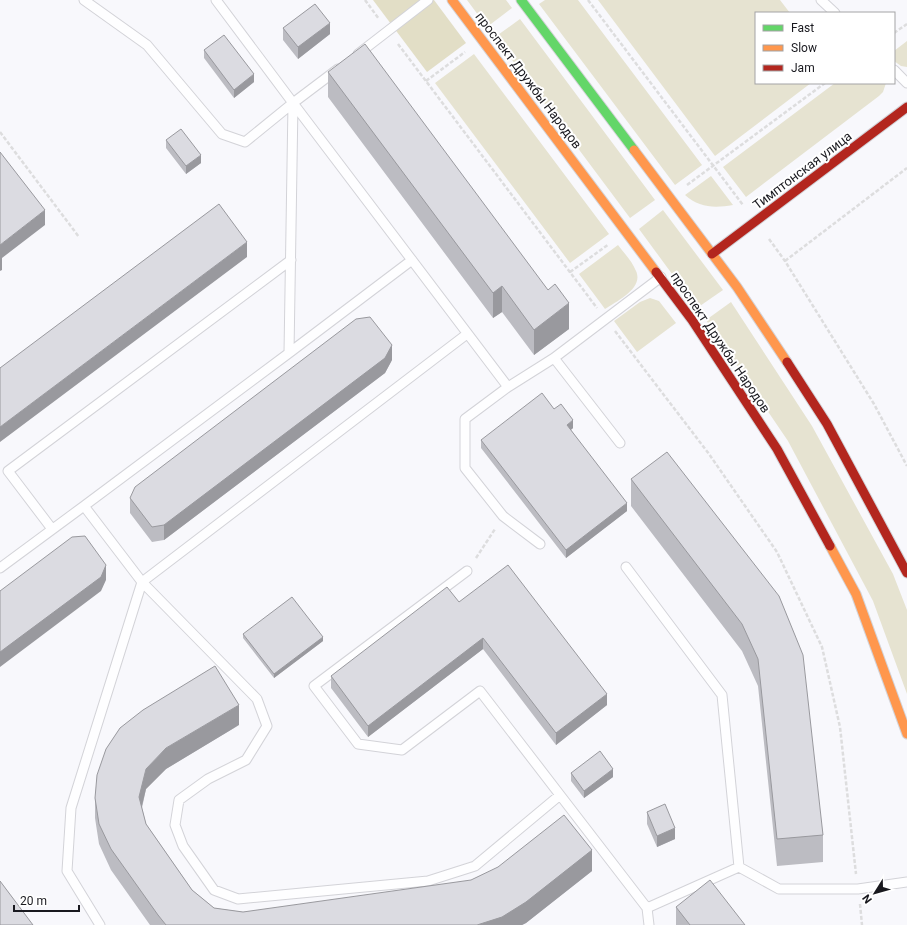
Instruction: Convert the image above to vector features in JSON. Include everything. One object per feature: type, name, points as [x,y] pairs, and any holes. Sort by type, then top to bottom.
[{"type":"street","name":"проспект Дружбы Народов","points":[[452,0],[661,277],[692,320],[778,448],[856,594],[907,734]]},
{"type":"street","points":[[521,0],[737,287],[827,424],[907,573]]},
{"type":"street","name":"Тимптонская улица","points":[[712,254],[907,107]]},
{"type":"lane","points":[[84,0],[147,45],[222,134],[245,142],[293,103],[428,0]]},
{"type":"lane","points":[[216,0],[508,387]]},
{"type":"lane","points":[[822,0],[834,12]]},
{"type":"lane","points":[[895,71],[907,82]]},
{"type":"lane","points":[[289,353],[293,103]]},
{"type":"lane","points":[[52,530],[4,471],[290,260]]},
{"type":"lane","points":[[0,568],[412,260]]},
{"type":"lane","points":[[540,544],[503,516],[465,468],[465,419],[508,387],[554,358],[661,277]]},
{"type":"lane","points":[[100,925],[68,871],[71,808],[142,582],[467,334]]},
{"type":"lane","points":[[554,358],[620,443]]},
{"type":"lane","points":[[84,506],[142,582],[257,699],[268,726],[246,760],[208,779],[179,800],[175,825],[183,846],[214,890],[238,899],[428,881],[474,866],[560,795]]},
{"type":"lane","points":[[626,567],[722,695],[739,867]]},
{"type":"lane","points":[[467,571],[314,686],[358,744],[402,750],[480,691],[647,908],[649,925]]},
{"type":"lane","points":[[739,867],[779,889],[858,889],[907,882]]},
{"type":"lane","points":[[647,908],[739,867]]},
{"type":"path","points":[[365,0],[709,454],[777,552],[822,647],[840,727],[862,925]]},
{"type":"path","points":[[588,0],[740,202]]},
{"type":"path","points":[[895,32],[907,24]]},
{"type":"path","points":[[426,81],[470,48]]},
{"type":"path","points":[[685,186],[824,84]]},
{"type":"path","points":[[0,132],[79,237]]},
{"type":"path","points":[[907,168],[785,261],[874,404],[907,466]]},
{"type":"path","points":[[570,272],[614,240]]},
{"type":"path","points":[[467,571],[503,516]]},
{"type":"shaded area","points":[[373,0],[434,0],[466,43],[427,72]]},
{"type":"shaded area","points":[[467,0],[506,0],[512,8],[487,27]]},
{"type":"shaded area","points":[[545,0],[578,0],[702,165],[675,185],[539,4]]},
{"type":"shaded area","points":[[598,0],[780,0],[789,12],[755,12],[755,84],[810,84],[715,156]]},
{"type":"shaded area","points":[[520,19],[655,200],[630,218],[495,37]]},
{"type":"shaded area","points":[[907,41],[907,67],[901,66],[895,62],[895,50]]},
{"type":"shaded area","points":[[474,54],[609,234],[570,263],[435,83]]},
{"type":"shaded area","points":[[834,84],[886,84],[883,92],[879,96],[746,197],[723,167]]},
{"type":"shaded area","points":[[711,176],[733,205],[714,207],[702,205],[685,195]]},
{"type":"shaded area","points":[[663,210],[723,290],[697,308],[639,229]]},
{"type":"shaded area","points":[[618,245],[628,257],[636,271],[636,283],[628,293],[605,309],[579,274]]},
{"type":"shaded area","points":[[650,298],[659,301],[676,323],[637,352],[614,321],[640,302]]},
{"type":"shaded area","points":[[731,302],[812,426],[893,574],[907,610],[907,694],[873,601],[788,441],[706,320]]},
{"type":"building","points":[[315,4],[330,23],[298,47],[283,28]]},
{"type":"building","points":[[224,35],[254,74],[234,90],[204,50]]},
{"type":"building","points":[[365,44],[548,290],[555,284],[569,303],[534,330],[502,286],[493,293],[328,72]]},
{"type":"building","points":[[181,129],[201,155],[186,166],[166,140]]},
{"type":"building","points":[[0,152],[45,210],[0,245]]},
{"type":"building","points":[[219,204],[247,242],[0,427],[0,368]]},
{"type":"building","points":[[370,317],[392,345],[385,358],[164,525],[152,527],[130,498],[135,487],[356,319]]},
{"type":"building","points":[[542,393],[554,409],[561,404],[573,420],[567,425],[627,503],[566,550],[481,440]]},
{"type":"building","points":[[667,452],[779,596],[803,655],[823,835],[777,839],[758,659],[742,624],[631,479]]},
{"type":"building","points":[[85,536],[106,565],[101,577],[0,652],[0,591],[72,537]]},
{"type":"building","points":[[508,565],[607,694],[556,733],[483,638],[368,726],[331,676],[447,587],[459,602]]},
{"type":"building","points":[[292,597],[323,637],[274,674],[243,634]]},
{"type":"building","points":[[215,666],[239,705],[166,748],[146,769],[139,797],[146,824],[192,890],[214,908],[243,912],[471,880],[498,867],[564,815],[592,850],[526,902],[502,917],[477,925],[166,925],[111,849],[99,824],[95,798],[97,775],[106,749],[120,728],[143,710]]},
{"type":"building","points":[[600,751],[613,769],[584,791],[571,773]]},
{"type":"building","points":[[665,804],[675,828],[657,836],[647,812]]},
{"type":"building","points":[[710,880],[745,925],[690,925],[676,907]]},
{"type":"building","points":[[0,881],[33,925],[0,925]]},
{"type":"traffic: fast","points":[[521,0],[634,150]]},
{"type":"traffic: slow","points":[[452,0],[656,272]]},
{"type":"traffic: slow","points":[[634,150],[737,287],[787,362]]},
{"type":"traffic: slow","points":[[830,546],[856,594],[907,734]]},
{"type":"traffic: jam","points":[[712,254],[907,107]]},
{"type":"traffic: jam","points":[[656,272],[692,320],[777,449],[830,546]]},
{"type":"traffic: jam","points":[[787,362],[827,424],[907,573]]}]
